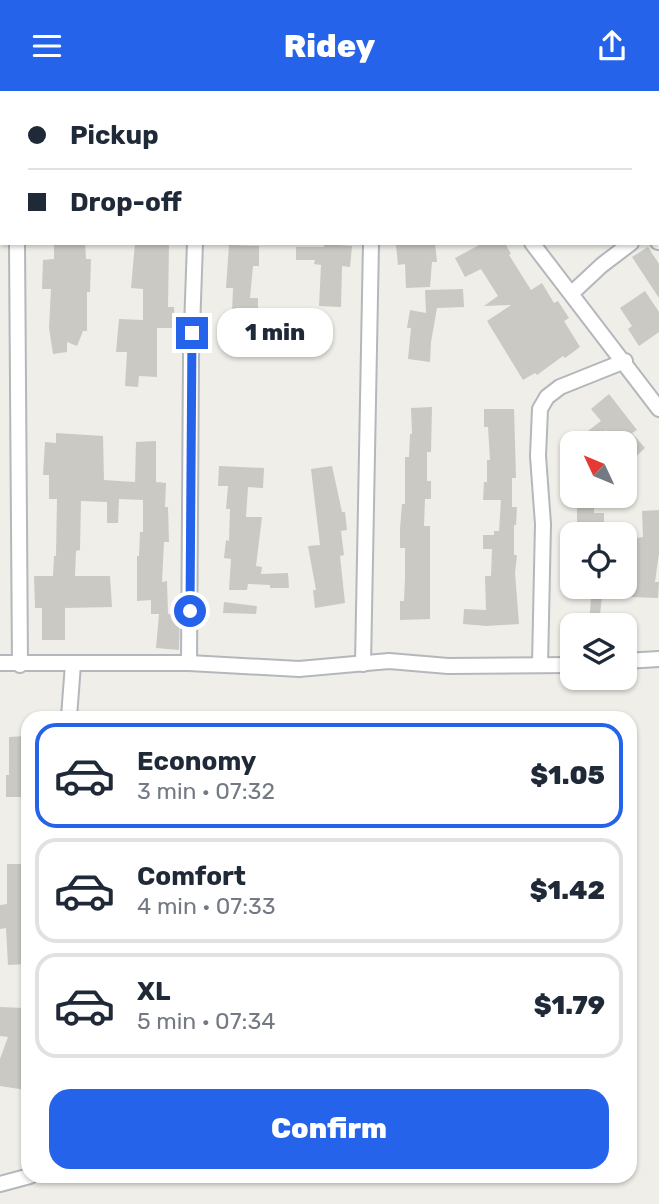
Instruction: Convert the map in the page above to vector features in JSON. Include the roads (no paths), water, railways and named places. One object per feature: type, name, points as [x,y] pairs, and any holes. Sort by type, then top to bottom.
[{"type":"street","points":[[17,245],[20,665]]},
{"type":"street","points":[[189,663],[191,357],[195,245]]},
{"type":"street","points":[[363,664],[371,245]]},
{"type":"street","points":[[534,245],[625,361],[659,409]]},
{"type":"street","points":[[572,293],[593,272],[628,245]]},
{"type":"street","points":[[540,665],[543,524],[538,456],[540,409],[547,397],[559,387],[625,361]]},
{"type":"street","points":[[637,660],[659,659]]},
{"type":"street","points":[[0,663],[189,663],[299,669],[389,661],[448,666],[560,665]]},
{"type":"street","points":[[69,711],[73,664]]},
{"type":"street","points":[[0,1184],[21,1178]]}]
